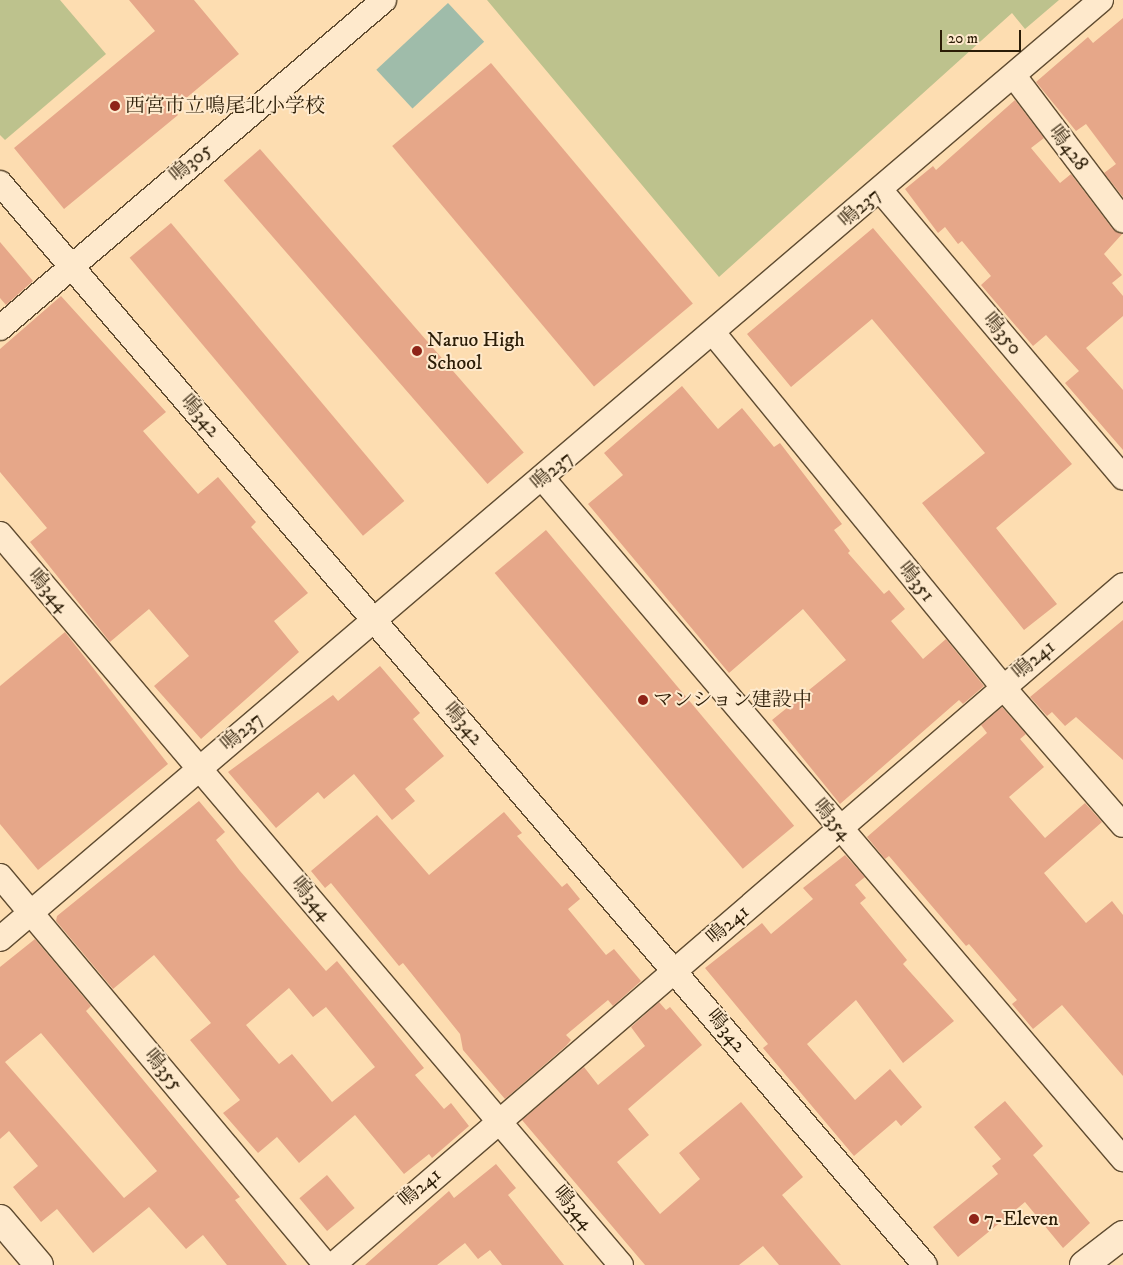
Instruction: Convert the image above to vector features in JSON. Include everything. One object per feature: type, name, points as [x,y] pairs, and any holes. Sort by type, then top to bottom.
[{"type":"street","name":"鳴305","points":[[0,328],[70,265],[384,0]]},
{"type":"street","name":"鳴237","points":[[0,939],[200,767],[714,334],[1102,0]]},
{"type":"street","name":"鳴428","points":[[1014,76],[1123,220]]},
{"type":"street","name":"鳴342","points":[[0,183],[925,1265]]},
{"type":"street","name":"鳴350","points":[[880,191],[1123,477]]},
{"type":"street","name":"鳴351","points":[[714,334],[1002,686],[1123,825]]},
{"type":"street","name":"鳴354","points":[[542,479],[1123,1159]]},
{"type":"street","name":"鳴344","points":[[0,534],[200,767],[621,1265]]},
{"type":"street","name":"鳴241","points":[[333,1265],[497,1120],[675,971],[1002,686],[1123,585]]},
{"type":"street","name":"鳴355","points":[[0,876],[326,1265]]},
{"type":"street","points":[[0,1219],[39,1265]]},
{"type":"street","points":[[1084,1265],[1123,1235]]},
{"type":"green space","points":[[0,0],[60,0],[106,54],[5,140],[0,135]]},
{"type":"green space","points":[[487,0],[1059,0],[1025,29],[1012,13],[719,277]]},
{"type":"shaded area","points":[[448,3],[484,42],[412,109],[376,70]]},
{"type":"building","points":[[129,0],[194,0],[239,54],[173,109],[178,115],[64,209],[14,148],[155,31]]},
{"type":"building","points":[[1123,18],[1123,197],[1104,173],[1116,164],[1086,124],[1076,131],[1036,82],[1088,37],[1093,43]]},
{"type":"building","points":[[491,63],[693,304],[594,386],[392,146]]},
{"type":"building","points":[[1015,100],[1044,138],[1031,148],[1060,183],[1071,174],[1112,228],[1123,233],[1104,254],[1122,275],[1112,283],[1123,296],[1123,316],[1086,348],[1123,390],[1123,450],[1065,383],[1079,371],[1046,335],[1033,346],[981,285],[991,276],[962,241],[958,244],[945,227],[938,233],[905,189],[933,166],[936,170]]},
{"type":"building","points":[[260,149],[524,452],[488,484],[224,180]]},
{"type":"building","points":[[171,223],[404,501],[363,536],[130,258]]},
{"type":"building","points":[[873,228],[1072,464],[996,528],[1057,604],[1024,630],[922,503],[985,453],[872,319],[791,387],[747,334]]},
{"type":"building","points":[[0,242],[33,281],[6,305],[0,298]]},
{"type":"building","points":[[61,296],[166,412],[143,431],[198,494],[218,477],[256,522],[251,527],[308,593],[274,621],[299,652],[201,739],[154,686],[189,656],[149,609],[110,642],[30,542],[47,528],[0,472],[0,349]]},
{"type":"building","points":[[682,386],[718,429],[742,408],[774,447],[780,443],[842,524],[834,530],[850,551],[848,553],[884,594],[889,590],[905,609],[891,621],[923,659],[946,639],[984,686],[963,704],[959,700],[840,804],[772,720],[846,660],[803,609],[729,673],[588,504],[623,475],[604,453]]},
{"type":"building","name":"マンション建設中","points":[[546,530],[794,826],[743,869],[495,573]]},
{"type":"building","points":[[1123,620],[1123,760],[1076,717],[1065,726],[1052,712],[1047,716],[1030,697]]},
{"type":"building","points":[[65,632],[168,764],[38,870],[0,824],[0,686]]},
{"type":"building","points":[[380,666],[420,713],[413,719],[444,756],[405,789],[415,801],[392,820],[354,774],[324,799],[318,792],[276,828],[228,772],[333,695],[338,701]]},
{"type":"building","points":[[1002,707],[1026,734],[1020,739],[1044,767],[1009,797],[1045,838],[1085,803],[1102,822],[1044,873],[1086,923],[1112,901],[1123,915],[1123,1076],[1062,1005],[1033,1029],[1012,1004],[1017,1000],[969,944],[966,946],[889,856],[885,859],[867,837],[987,733],[981,725]]},
{"type":"building","points":[[199,801],[225,832],[216,840],[240,871],[326,971],[337,961],[424,1068],[415,1075],[444,1109],[451,1103],[469,1126],[432,1158],[429,1154],[404,1174],[355,1115],[299,1163],[277,1137],[258,1153],[223,1113],[240,1100],[190,1040],[211,1023],[154,955],[113,989],[56,921],[57,916]],"holes":[[[289,988],[313,1017],[326,1007],[375,1067],[332,1102],[292,1054],[279,1064],[246,1025]]]},
{"type":"building","points":[[504,812],[522,833],[517,836],[562,887],[567,883],[580,899],[568,909],[606,955],[614,949],[641,981],[613,1006],[608,1000],[566,1035],[571,1040],[566,1046],[505,1099],[463,1050],[460,1034],[403,963],[399,966],[331,883],[325,888],[311,871],[377,815],[429,875]]},
{"type":"building","points":[[845,855],[865,877],[855,885],[866,898],[860,903],[907,960],[903,964],[954,1021],[903,1063],[856,1000],[807,1044],[855,1100],[890,1069],[922,1107],[901,1126],[896,1120],[854,1156],[763,1048],[768,1044],[705,968],[762,923],[771,934],[813,899],[803,888]]},
{"type":"building","points":[[35,939],[91,1006],[86,1011],[240,1197],[235,1200],[287,1265],[227,1265],[203,1235],[186,1249],[149,1207],[93,1253],[57,1209],[41,1222],[13,1187],[38,1166],[9,1131],[0,1139],[0,967]],"holes":[[[41,1033],[157,1171],[124,1198],[5,1062]]]},
{"type":"building","points":[[659,1002],[666,1010],[670,1007],[702,1045],[628,1109],[649,1135],[617,1162],[660,1214],[700,1179],[679,1153],[741,1102],[803,1177],[782,1195],[841,1265],[779,1265],[763,1246],[739,1265],[645,1265],[522,1120],[584,1067],[598,1085],[645,1046],[631,1027]]},
{"type":"building","points":[[1005,1101],[1043,1146],[1033,1155],[1090,1223],[1063,1248],[1025,1202],[958,1257],[933,1227],[998,1174],[992,1166],[1001,1159],[974,1127]]},
{"type":"building","points":[[496,1164],[516,1188],[508,1195],[564,1265],[502,1265],[490,1250],[478,1259],[465,1243],[437,1265],[365,1265],[449,1191],[454,1198]]},
{"type":"building","points":[[327,1175],[355,1208],[327,1231],[299,1198]]},
{"type":"place","name":"西宮市立鳴尾北小学校","points":[[115,106]]},
{"type":"place","name":"Naruo High School","points":[[417,351]]},
{"type":"place","name":"マンション建設中","points":[[643,700]]},
{"type":"place","name":"7-Eleven","points":[[974,1219]]}]
